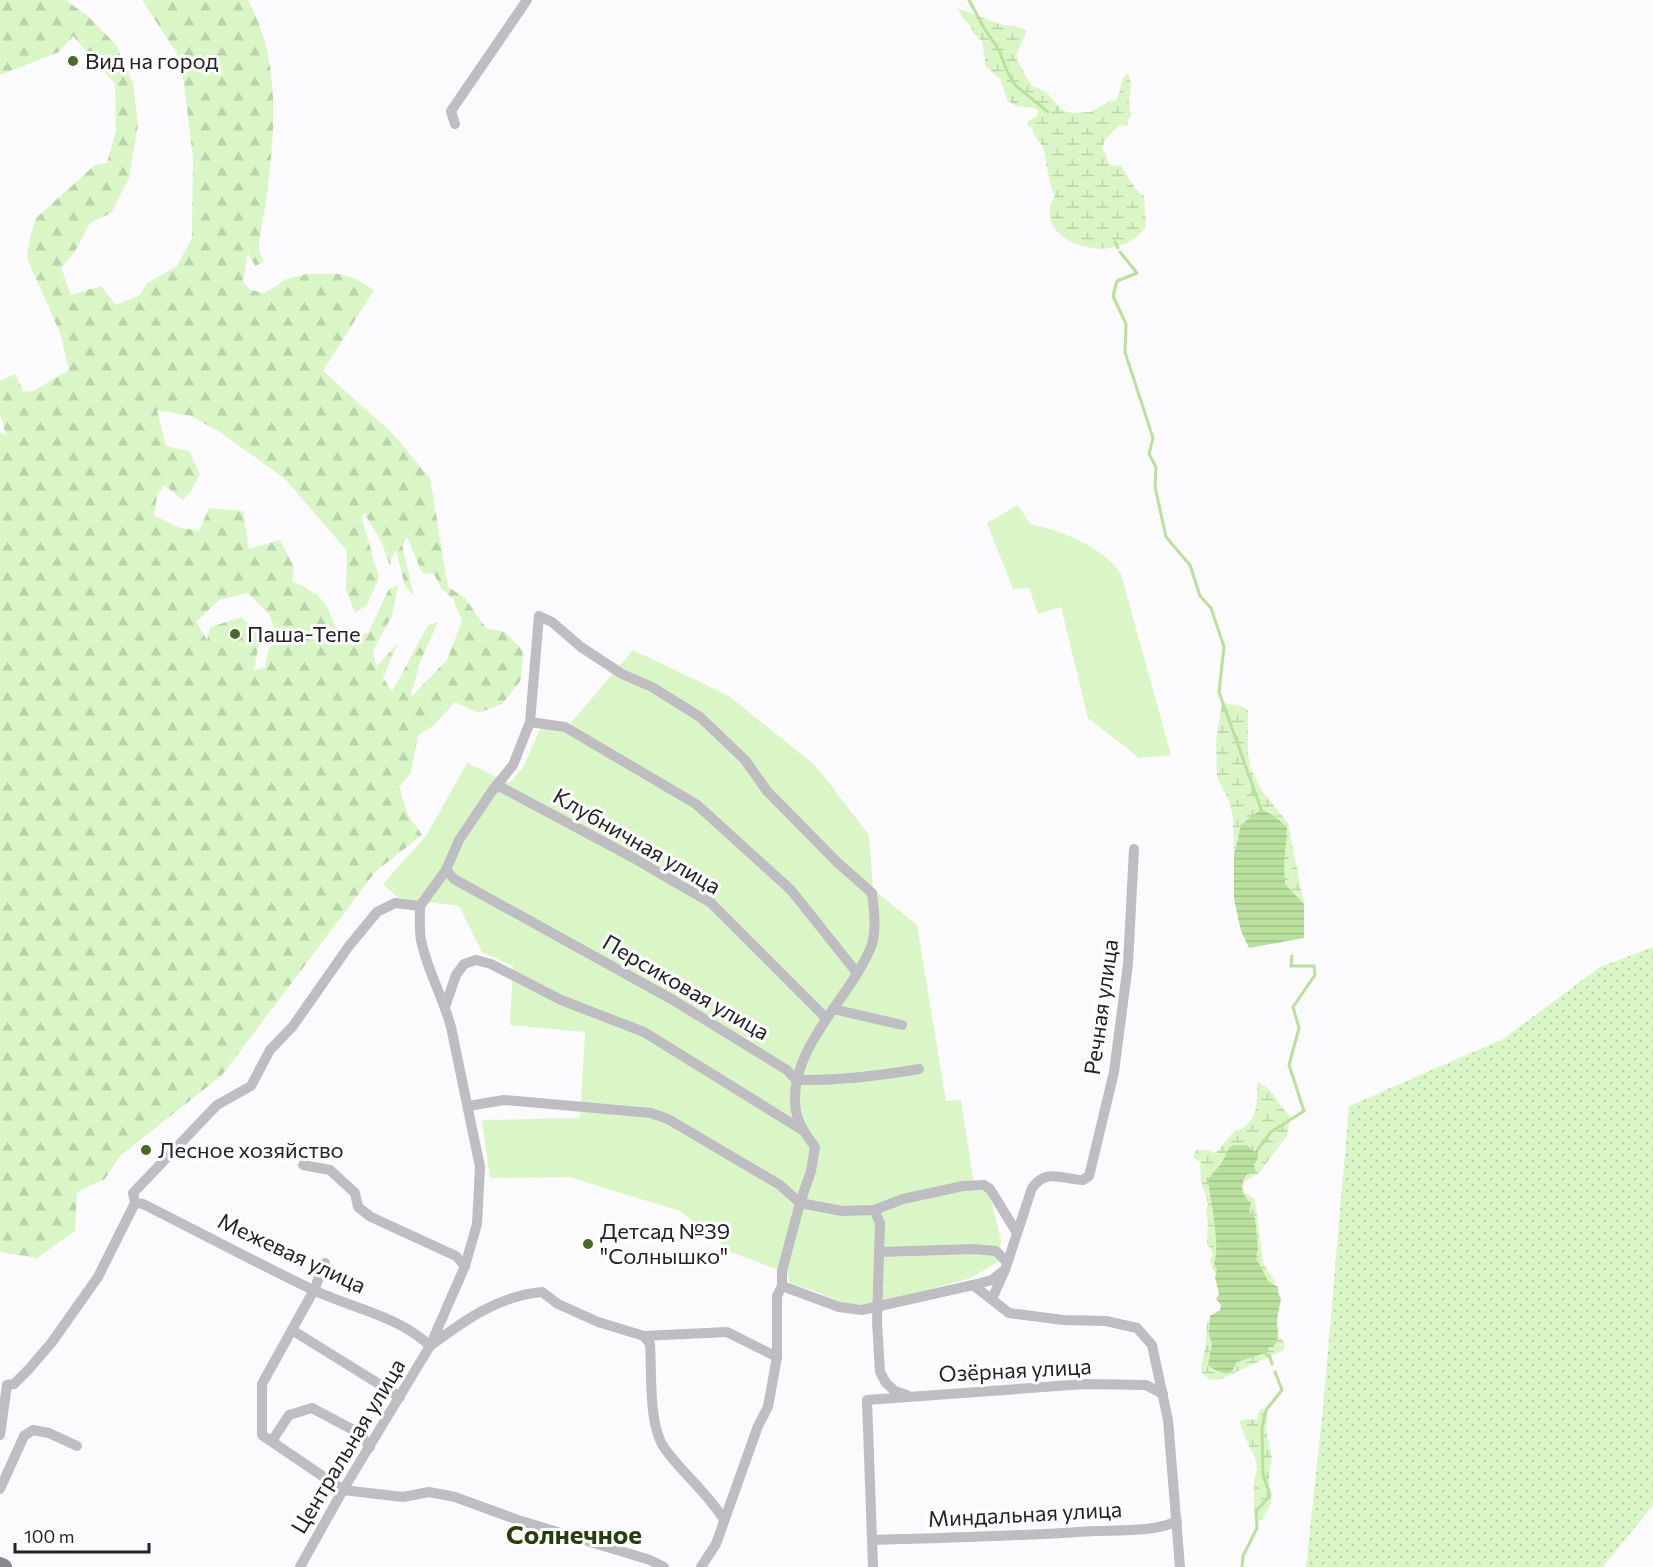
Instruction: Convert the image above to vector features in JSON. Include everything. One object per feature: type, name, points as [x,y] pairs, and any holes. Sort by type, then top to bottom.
[{"type":"street","points":[[455,124],[451,111],[527,0]]},
{"type":"street","points":[[0,1435],[3,1382],[14,1384],[29,1369],[52,1342],[98,1277],[135,1203],[133,1193],[217,1105],[251,1086],[270,1050],[293,1026],[349,946],[377,912],[395,903],[420,906],[446,870],[459,840],[496,784],[513,765],[530,722],[539,616],[552,622],[581,647],[622,674],[652,687],[700,717],[745,760],[767,791],[838,863],[872,892],[875,919],[872,945],[857,973],[813,1040],[796,1080],[795,1112],[814,1147],[811,1171],[800,1203],[782,1271],[782,1286],[777,1296],[777,1357],[768,1407],[758,1426],[717,1544],[701,1567]]},
{"type":"street","points":[[530,722],[565,727],[696,804],[791,890],[857,973]]},
{"type":"street","name":"Клубничная улица","points":[[496,784],[630,856],[711,903],[830,1014]]},
{"type":"street","name":"Речная улица","points":[[1017,1233],[1032,1188],[1039,1179],[1048,1176],[1083,1180],[1089,1176],[1114,1072],[1128,964],[1134,849]]},
{"type":"street","name":"Персиковая улица","points":[[446,870],[454,879],[718,1026],[787,1070],[796,1080]]},
{"type":"street","name":"Центральная улица","points":[[300,1567],[430,1346],[465,1266],[477,1224],[480,1167],[446,1007],[427,964],[421,938],[420,906]]},
{"type":"street","points":[[446,1007],[456,975],[464,964],[476,960],[491,964],[561,1000],[644,1032],[804,1131]]},
{"type":"street","points":[[830,1014],[902,1025]]},
{"type":"street","points":[[796,1080],[828,1081],[864,1078],[919,1069]]},
{"type":"street","points":[[468,1106],[504,1100],[651,1113],[668,1119],[780,1185],[800,1203],[842,1210],[874,1210],[903,1199],[963,1186],[984,1185],[990,1189],[1017,1233],[992,1299]]},
{"type":"street","points":[[303,1165],[330,1170],[355,1193],[358,1207],[371,1217],[456,1256],[465,1266]]},
{"type":"street","name":"Межевая улица","points":[[135,1203],[143,1204],[314,1290],[365,1308],[418,1334],[430,1346]]},
{"type":"street","points":[[874,1210],[880,1223],[877,1307],[880,1372],[886,1383],[895,1391],[910,1396]]},
{"type":"street","points":[[879,1252],[996,1251],[1006,1266]]},
{"type":"street","points":[[325,1263],[314,1290],[262,1384],[262,1435],[344,1490],[403,1497],[429,1492],[456,1497],[518,1520],[650,1560],[664,1567]]},
{"type":"street","points":[[782,1286],[839,1306],[862,1310],[992,1280],[1006,1266]]},
{"type":"street","points":[[972,1285],[1009,1313],[1063,1320],[1106,1321],[1137,1328],[1152,1345],[1168,1420],[1180,1567]]},
{"type":"street","name":"Центральная улица","points":[[430,1346],[463,1322],[493,1305],[521,1294],[542,1292],[558,1304],[598,1322],[644,1336],[727,1332],[777,1357]]},
{"type":"street","points":[[292,1330],[400,1396]]},
{"type":"street","points":[[644,1336],[650,1344],[653,1417],[663,1447],[716,1507],[724,1520]]},
{"type":"street","name":"Озёрная улица","points":[[873,1540],[867,1400],[1085,1384],[1146,1385],[1163,1394]]},
{"type":"street","points":[[272,1441],[289,1415],[312,1408],[359,1433],[370,1448]]},
{"type":"street","points":[[0,1489],[24,1436],[33,1430],[49,1432],[77,1446]]},
{"type":"street","name":"Миндальная улица","points":[[873,1540],[1105,1531],[1167,1526],[1177,1521]]},
{"type":"street","points":[[873,1540],[873,1567]]},
{"type":"green space","points":[[0,0],[65,0],[88,16],[116,45],[133,83],[138,125],[129,178],[111,213],[90,223],[74,253],[61,268],[71,295],[101,286],[116,305],[140,295],[147,283],[177,266],[192,238],[193,158],[183,77],[176,52],[142,0],[248,0],[259,23],[266,46],[271,71],[273,120],[270,169],[259,245],[264,262],[255,266],[248,253],[243,281],[250,290],[265,293],[286,279],[307,274],[340,274],[356,279],[374,290],[323,371],[391,432],[430,478],[448,587],[465,598],[486,628],[505,632],[523,651],[521,680],[502,704],[478,713],[455,702],[432,727],[418,735],[411,773],[399,787],[408,815],[422,835],[376,871],[222,1075],[120,1156],[105,1179],[77,1192],[75,1231],[37,1258],[0,1252],[0,433],[6,435],[0,414],[0,381],[15,374],[24,392],[33,391],[69,370],[60,333],[27,258],[30,237],[36,218],[95,165],[107,163],[116,131],[115,84],[73,36],[59,52],[0,75]],"holes":[[[157,410],[191,416],[220,432],[285,479],[347,551],[346,590],[355,613],[367,605],[379,578],[362,519],[364,513],[382,543],[390,566],[396,551],[405,586],[414,596],[402,545],[407,537],[422,573],[434,574],[441,588],[453,599],[462,621],[447,660],[410,698],[420,662],[438,622],[428,625],[392,692],[383,678],[398,643],[376,667],[373,650],[392,616],[398,585],[389,589],[368,633],[347,639],[339,637],[324,602],[312,591],[292,581],[294,567],[280,540],[249,549],[243,511],[209,508],[199,531],[177,527],[154,515],[157,496],[164,485],[183,500],[200,474],[189,451],[166,446]],[[248,593],[269,614],[277,635],[268,651],[265,668],[254,670],[260,636],[242,617],[210,627],[207,640],[196,622],[219,600]]]},
{"type":"green space","points":[[957,8],[1002,25],[1015,26],[1027,31],[1017,53],[1017,60],[1031,85],[1046,92],[1062,110],[1071,113],[1090,112],[1110,101],[1115,101],[1124,77],[1126,74],[1129,75],[1131,86],[1129,105],[1132,115],[1127,121],[1128,126],[1119,125],[1105,140],[1102,149],[1108,163],[1113,166],[1121,165],[1134,186],[1144,196],[1146,227],[1132,240],[1115,247],[1096,248],[1078,245],[1063,237],[1053,226],[1050,211],[1055,195],[1043,148],[1027,122],[1038,115],[1038,110],[1016,106],[1007,100],[1000,79],[986,67],[982,41],[973,33]]},
{"type":"green space","points":[[1018,505],[1030,524],[1080,541],[1103,555],[1121,574],[1171,755],[1139,758],[1088,718],[1061,607],[1038,614],[1029,588],[1013,589],[987,523]]},
{"type":"green space","points":[[633,650],[729,696],[816,766],[869,835],[873,889],[917,925],[946,1101],[961,1100],[975,1191],[989,1191],[1001,1240],[999,1261],[971,1278],[871,1305],[843,1304],[813,1290],[791,1284],[787,1273],[731,1252],[680,1211],[569,1177],[490,1178],[482,1120],[580,1118],[585,1032],[510,1025],[513,966],[482,952],[459,906],[398,898],[383,884],[426,836],[467,763],[510,783],[523,767],[542,725],[563,732]]},
{"type":"green space","points":[[1222,703],[1241,706],[1248,710],[1248,756],[1252,772],[1263,792],[1288,823],[1304,904],[1237,837],[1234,855],[1233,817],[1229,801],[1217,777],[1216,741]]},
{"type":"green space","points":[[1653,947],[1653,1505],[1603,1567],[1306,1567],[1323,1409],[1349,1106],[1503,1039],[1600,967]]},
{"type":"green space","points":[[1257,1082],[1272,1093],[1290,1116],[1287,1136],[1259,1173],[1244,1182],[1243,1192],[1255,1199],[1263,1263],[1275,1282],[1273,1285],[1265,1282],[1255,1263],[1255,1244],[1249,1225],[1252,1219],[1245,1211],[1238,1182],[1238,1170],[1251,1163],[1251,1155],[1244,1148],[1230,1154],[1236,1161],[1223,1179],[1218,1201],[1214,1201],[1219,1274],[1215,1273],[1210,1261],[1213,1254],[1207,1242],[1208,1203],[1201,1182],[1200,1162],[1193,1157],[1196,1150],[1208,1150],[1215,1153],[1232,1133],[1249,1123],[1256,1107]]},
{"type":"green space","points":[[1211,1320],[1227,1372],[1233,1370],[1235,1362],[1280,1337],[1285,1344],[1284,1350],[1221,1379],[1210,1380],[1202,1373],[1201,1367],[1207,1321]]},
{"type":"green space","points":[[1263,1408],[1268,1417],[1266,1430],[1272,1458],[1269,1475],[1271,1503],[1262,1520],[1256,1520],[1254,1481],[1257,1466],[1240,1421],[1257,1420],[1259,1411]]},
{"type":"shaded area","points":[[1261,809],[1287,827],[1285,884],[1304,904],[1304,938],[1249,948],[1241,931],[1234,899],[1234,855],[1241,825]]},
{"type":"shaded area","points":[[1234,1145],[1247,1145],[1254,1152],[1258,1149],[1258,1158],[1254,1165],[1256,1173],[1248,1173],[1243,1181],[1242,1189],[1251,1203],[1249,1211],[1255,1218],[1258,1248],[1256,1258],[1268,1281],[1278,1287],[1281,1298],[1277,1320],[1278,1338],[1273,1347],[1268,1347],[1265,1353],[1237,1362],[1232,1371],[1223,1373],[1208,1365],[1212,1344],[1209,1335],[1210,1316],[1220,1310],[1221,1305],[1216,1299],[1219,1294],[1215,1277],[1217,1270],[1214,1263],[1216,1234],[1208,1179],[1221,1164],[1229,1148]]},
{"type":"waterway","points":[[969,0],[999,50],[1015,85],[1048,112]]},
{"type":"waterway","points":[[1115,242],[1118,248]]},
{"type":"waterway","points":[[1120,252],[1137,273],[1117,281],[1113,296],[1126,324],[1125,352],[1153,438],[1149,454],[1156,467],[1155,487],[1166,537],[1190,565],[1200,596],[1211,608],[1224,647],[1219,692],[1261,809]]},
{"type":"waterway","points":[[1258,1149],[1271,1132],[1304,1111],[1289,1065],[1299,1028],[1293,1007],[1315,975],[1314,966],[1291,966],[1292,956]]},
{"type":"waterway","points":[[1265,1353],[1270,1357],[1272,1364]]},
{"type":"waterway","points":[[1242,1567],[1243,1556],[1257,1528],[1256,1511],[1270,1496],[1263,1474],[1262,1428],[1266,1410],[1282,1390],[1275,1372]]},
{"type":"place","name":"Вид на город","points":[[73,61]]},
{"type":"place","name":"Паша-Тепе","points":[[235,634]]},
{"type":"place","name":"Лесное хозяйство","points":[[146,1150]]},
{"type":"place","name":"Детсад №39 \"Солнышко\"","points":[[588,1244]]},
{"type":"district","name":"Солнечное","points":[[574,1535]]}]
